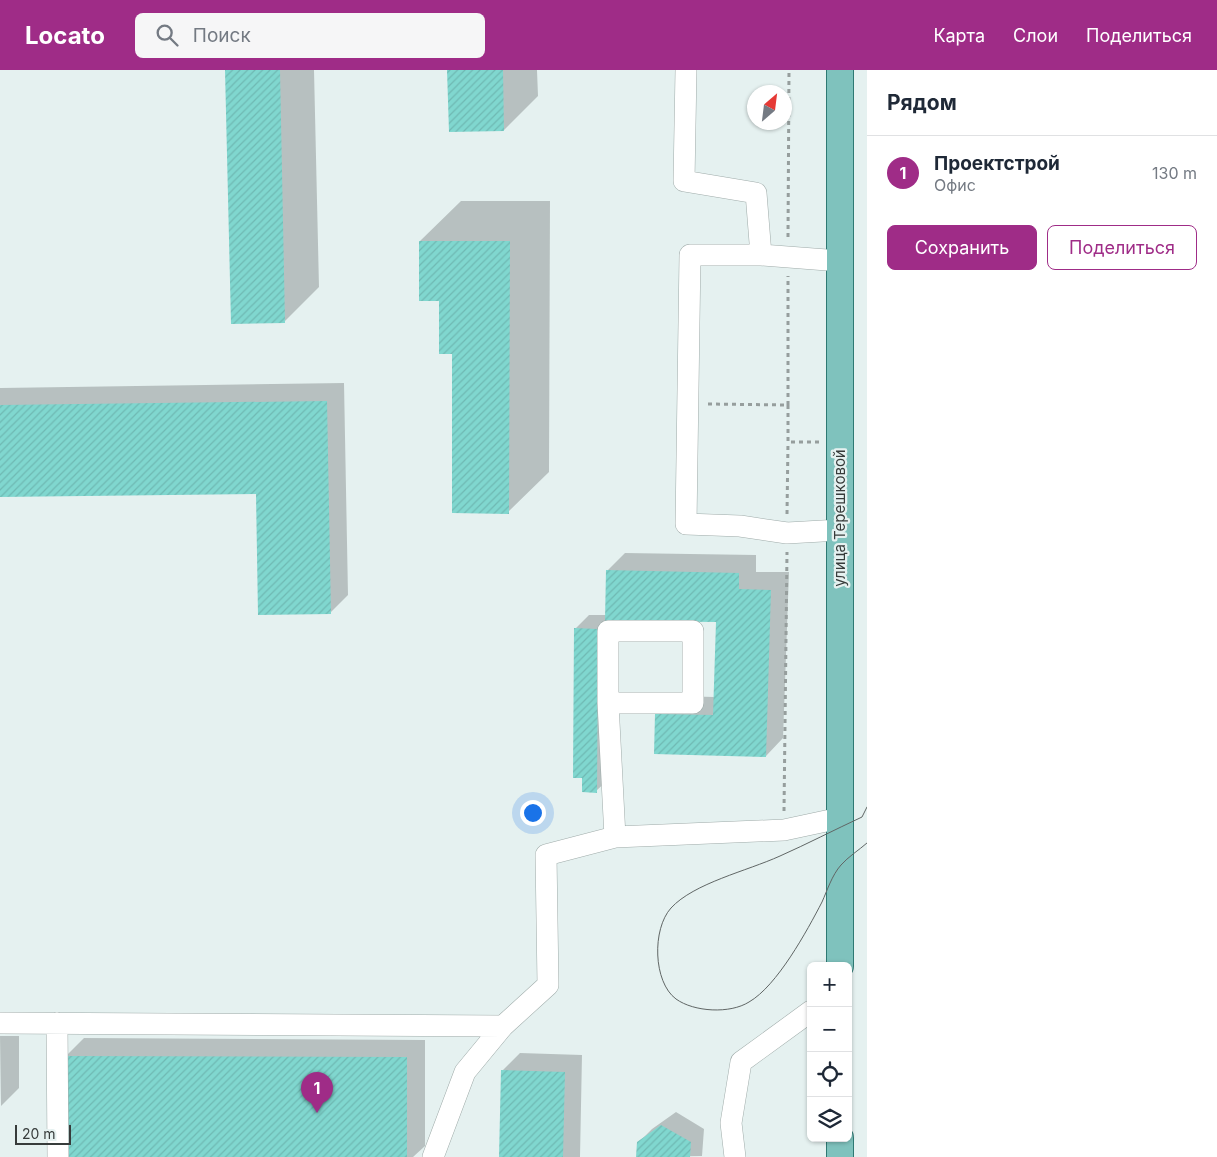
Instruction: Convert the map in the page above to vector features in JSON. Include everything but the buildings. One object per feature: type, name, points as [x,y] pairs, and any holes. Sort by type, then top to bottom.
[{"type":"main road","name":"улица Терешковой","points":[[840,70],[840,962]]},
{"type":"main road","points":[[840,1142],[840,1157]]},
{"type":"lane","points":[[686,70],[684,181],[756,193],[761,255]]},
{"type":"lane","points":[[840,261],[761,255],[690,255],[686,524],[740,526],[787,533],[840,530]]},
{"type":"lane","points":[[608,703],[693,703],[693,631],[608,631],[608,703],[615,837]]},
{"type":"lane","points":[[433,1157],[465,1072],[503,1026],[548,985],[546,855],[615,837],[784,830],[840,818]]},
{"type":"lane","points":[[735,1157],[731,1123],[741,1062],[807,1014]]},
{"type":"lane","points":[[57,1022],[58,1157]]},
{"type":"lane","points":[[0,1023],[503,1026]]},
{"type":"path","points":[[689,404],[788,405],[784,830]]},
{"type":"path","points":[[788,442],[822,442]]},
{"type":"tram line","points":[[867,807],[862,817],[767,862],[722,878],[693,891],[671,908],[665,917],[658,942],[659,968],[668,991],[676,999],[692,1007],[712,1010],[741,1006],[760,994],[770,984],[800,942],[838,869],[867,843]]},
{"type":"place","name":"Проектстрой","points":[[317,1113]]}]
